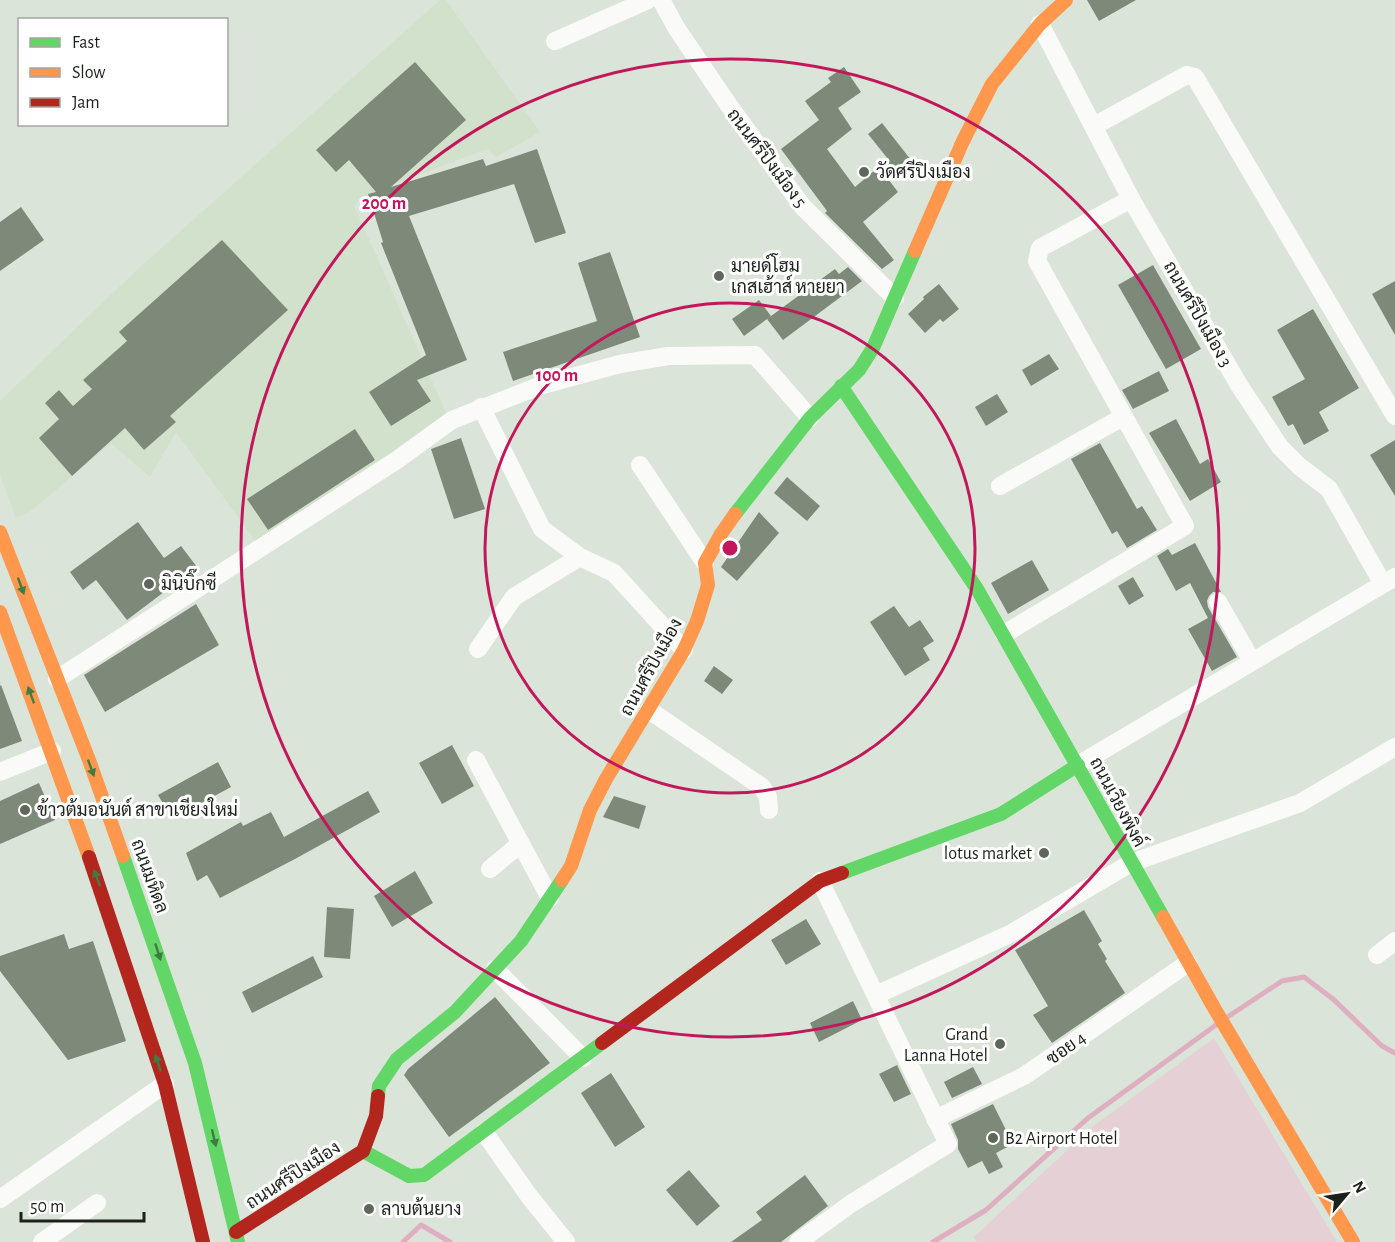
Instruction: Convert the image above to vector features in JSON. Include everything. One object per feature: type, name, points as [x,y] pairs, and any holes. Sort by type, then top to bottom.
[{"type":"street","points":[[555,41],[648,0]]},
{"type":"street","name":"ถนนศรีปิงเมือง 5","points":[[661,0],[677,29],[729,107],[803,207],[895,298]]},
{"type":"street","points":[[640,465],[705,563],[721,534],[810,418],[859,370],[873,348],[963,141],[992,84],[1040,24],[1066,0]]},
{"type":"street","name":"ถนนศรีปิงเมือง 3","points":[[1040,24],[1131,200],[1239,385],[1280,447],[1329,489],[1389,580]]},
{"type":"street","points":[[1094,126],[1187,75],[1195,77],[1395,416]]},
{"type":"street","points":[[1004,634],[1185,526],[1037,261],[1040,248],[1131,200]]},
{"type":"street","points":[[57,679],[397,460],[452,420],[480,407],[539,386],[620,364],[668,356],[754,355],[810,418]]},
{"type":"street","name":"ถนนเวียงพิงค์","points":[[841,386],[1004,634],[1188,963],[1353,1242]]},
{"type":"street","points":[[480,407],[542,529],[580,557],[614,573],[684,650]]},
{"type":"street","points":[[1000,486],[1123,417]]},
{"type":"street","name":"ถนนมหิดล","points":[[0,532],[154,941],[195,1063],[237,1237]]},
{"type":"street","points":[[478,649],[513,597],[580,557]]},
{"type":"street","name":"ถนนศรีปิงเมือง","points":[[237,1237],[363,1151],[376,1116],[379,1086],[397,1059],[455,1012],[521,941],[571,866],[596,800],[684,650],[697,621],[708,585],[705,563]]},
{"type":"street","points":[[363,1151],[409,1176],[424,1175],[820,880],[1001,814],[1078,765],[1389,580]]},
{"type":"street","points":[[1218,602],[1252,662]]},
{"type":"street","points":[[0,612],[52,751],[165,1084],[203,1242]]},
{"type":"street","points":[[649,710],[764,788],[768,797],[769,810]]},
{"type":"street","points":[[876,995],[1010,934],[1131,863],[1300,803],[1395,747]]},
{"type":"street","points":[[0,772],[52,751]]},
{"type":"street","points":[[476,760],[550,898]]},
{"type":"street","points":[[490,868],[520,844]]},
{"type":"street","points":[[798,1242],[852,1203],[948,1144],[820,880]]},
{"type":"street","points":[[1377,955],[1395,941]]},
{"type":"street","name":"ซอย 4","points":[[935,1119],[1024,1076],[1188,963]]},
{"type":"street","points":[[495,969],[583,1058]]},
{"type":"street","points":[[0,1199],[165,1084]]},
{"type":"street","points":[[484,1132],[529,1196],[566,1242]]},
{"type":"street","points":[[42,1242],[98,1203]]},
{"type":"shaded area","points":[[440,0],[446,0],[540,132],[496,157],[487,149],[364,196],[354,205],[447,415],[256,542],[176,432],[150,477],[111,443],[31,511],[16,518],[0,475],[0,401],[140,267]]},
{"type":"shaded area","points":[[1214,1038],[1337,1242],[977,1242],[974,1237],[1092,1127]]},
{"type":"building","points":[[1087,0],[1136,0],[1099,21]]},
{"type":"building","points":[[415,62],[466,120],[391,187],[483,159],[486,166],[537,149],[566,233],[535,243],[514,184],[409,216],[467,360],[417,380],[431,401],[391,426],[369,392],[426,355],[381,243],[383,242],[368,194],[376,192],[349,160],[336,172],[316,150]]},
{"type":"building","points":[[844,67],[861,92],[838,108],[852,129],[827,149],[855,187],[888,159],[868,134],[882,123],[911,160],[888,179],[898,192],[863,222],[894,260],[882,269],[825,213],[827,211],[781,149],[819,120],[805,101],[831,82],[828,78]]},
{"type":"building","points":[[21,207],[44,240],[0,271],[0,222]]},
{"type":"building","points":[[222,240],[288,310],[170,416],[176,422],[144,450],[125,428],[72,476],[39,438],[59,419],[45,403],[59,390],[73,406],[92,389],[83,380],[127,341],[119,332]]},
{"type":"building","points":[[610,252],[640,337],[513,381],[503,352],[597,321],[578,263]]},
{"type":"building","points":[[1153,265],[1201,349],[1166,369],[1118,285]]},
{"type":"building","points":[[848,267],[862,281],[783,340],[767,319],[835,269],[839,274]]},
{"type":"building","points":[[1395,281],[1395,335],[1372,294]]},
{"type":"building","points":[[939,284],[959,309],[943,322],[940,319],[925,333],[908,314]]},
{"type":"building","points":[[759,300],[771,316],[744,336],[732,319]]},
{"type":"building","points":[[1313,309],[1359,388],[1319,412],[1329,431],[1304,445],[1293,424],[1288,426],[1272,397],[1305,379],[1277,330]]},
{"type":"building","points":[[1049,354],[1059,369],[1031,386],[1022,370]]},
{"type":"building","points":[[1159,371],[1169,391],[1133,409],[1122,390]]},
{"type":"building","points":[[997,394],[1008,412],[986,426],[975,407]]},
{"type":"building","points":[[1176,419],[1200,464],[1208,459],[1221,482],[1190,501],[1149,433]]},
{"type":"building","points":[[355,429],[375,460],[268,530],[247,499]]},
{"type":"building","points":[[461,438],[485,509],[454,519],[431,449]]},
{"type":"building","points":[[1395,440],[1395,496],[1370,455]]},
{"type":"building","points":[[1100,443],[1137,509],[1142,506],[1157,530],[1127,548],[1117,531],[1112,534],[1071,459]]},
{"type":"building","points":[[787,477],[820,506],[807,521],[774,493]]},
{"type":"building","points":[[759,512],[779,533],[737,581],[721,567]]},
{"type":"building","points":[[138,522],[164,558],[181,546],[197,567],[127,620],[96,580],[83,590],[70,572]]},
{"type":"building","points":[[1195,543],[1221,592],[1213,592],[1209,596],[1208,607],[1237,657],[1212,671],[1188,629],[1208,618],[1190,583],[1176,591],[1157,556],[1168,549],[1172,555]]},
{"type":"building","points":[[1032,560],[1049,590],[1008,614],[991,583]]},
{"type":"building","points":[[1133,577],[1144,596],[1129,605],[1118,586]]},
{"type":"building","points":[[196,604],[219,645],[105,712],[84,675]]},
{"type":"building","points":[[894,606],[909,627],[920,620],[934,641],[923,648],[930,660],[905,676],[870,622]]},
{"type":"building","points":[[714,666],[733,680],[722,694],[704,681]]},
{"type":"building","points":[[0,686],[22,741],[0,749]]},
{"type":"building","points":[[452,745],[474,786],[442,804],[419,763]]},
{"type":"building","points":[[218,762],[231,787],[172,819],[158,795]]},
{"type":"building","name":"ข้าวต้มอนันต์ สาขาเชียงใหม่","points":[[39,783],[55,820],[0,844],[0,801]]},
{"type":"building","points":[[368,791],[380,812],[295,859],[220,898],[207,875],[197,881],[186,853],[241,822],[243,826],[271,812],[284,837]]},
{"type":"building","points":[[614,796],[646,806],[639,829],[603,817]]},
{"type":"building","points":[[415,871],[433,903],[392,927],[374,896]]},
{"type":"building","points":[[327,907],[354,909],[350,959],[324,957]]},
{"type":"building","points":[[1084,910],[1102,941],[1098,944],[1107,959],[1105,961],[1125,993],[1052,1043],[1033,1015],[1048,1006],[1015,950]]},
{"type":"building","points":[[806,919],[821,944],[786,965],[771,940]]},
{"type":"building","points":[[64,934],[69,949],[93,941],[126,1041],[68,1060],[0,971],[0,956]]},
{"type":"building","points":[[313,956],[323,977],[252,1013],[242,992]]},
{"type":"building","points":[[495,997],[550,1063],[449,1137],[404,1075],[408,1069]]},
{"type":"building","points":[[853,1001],[862,1020],[819,1042],[810,1023]]},
{"type":"building","points":[[897,1065],[911,1094],[894,1102],[879,1074]]},
{"type":"building","points":[[973,1067],[982,1084],[952,1098],[944,1082]]},
{"type":"building","points":[[611,1073],[645,1127],[615,1147],[581,1093]]},
{"type":"building","points":[[993,1104],[1013,1144],[996,1153],[1003,1167],[989,1174],[982,1161],[968,1168],[958,1149],[958,1140],[951,1124]]},
{"type":"building","points":[[689,1170],[720,1206],[697,1226],[666,1190]]},
{"type":"building","points":[[805,1175],[828,1206],[781,1242],[731,1242],[762,1220],[756,1212]]},
{"type":"waterway","points":[[1229,1016],[1282,981],[1304,977],[1333,999],[1382,1046],[1395,1053]]},
{"type":"waterway","points":[[933,1242],[986,1210],[1088,1118],[1216,1025]]},
{"type":"waterway","points":[[403,1242],[421,1225],[450,1242]]},
{"type":"traffic: fast","points":[[735,514],[810,418],[859,370],[873,348],[915,251]]},
{"type":"traffic: fast","points":[[841,386],[977,589],[1163,917]]},
{"type":"traffic: fast","points":[[842,873],[1001,814],[1078,765]]},
{"type":"traffic: fast","points":[[123,856],[195,1063],[238,1242]]},
{"type":"traffic: fast","points":[[378,1096],[379,1086],[397,1059],[455,1012],[521,941],[562,880]]},
{"type":"traffic: fast","points":[[363,1151],[409,1176],[424,1175],[602,1043]]},
{"type":"traffic: slow","points":[[915,251],[963,141],[992,84],[1040,24],[1066,0]]},
{"type":"traffic: slow","points":[[562,880],[571,866],[590,810],[606,779],[684,650],[697,621],[708,585],[705,563],[735,514]]},
{"type":"traffic: slow","points":[[0,532],[89,760],[123,856]]},
{"type":"traffic: slow","points":[[0,612],[89,857]]},
{"type":"traffic: slow","points":[[1163,917],[1353,1242]]},
{"type":"traffic: jam","points":[[89,857],[165,1084],[203,1242]]},
{"type":"traffic: jam","points":[[602,1043],[820,881],[842,873]]},
{"type":"traffic: jam","points":[[236,1232],[363,1151],[376,1116],[378,1096]]},
{"type":"place","name":"วัดศรีปิงเมือง","points":[[864,172]]},
{"type":"place","name":"มายด์โฮม เกสเฮ้าส์ หายยา","points":[[719,276]]},
{"type":"place","name":"มินิบิ๊กซี","points":[[149,584]]},
{"type":"place","name":"ข้าวต้มอนันต์ สาขาเชียงใหม่","points":[[25,810]]},
{"type":"place","name":"lotus market","points":[[1044,853]]},
{"type":"place","name":"Grand Lanna Hotel","points":[[1000,1044]]},
{"type":"place","name":"B2 Airport Hotel","points":[[993,1138]]},
{"type":"place","name":"ลาบต้นยาง","points":[[369,1209]]}]
